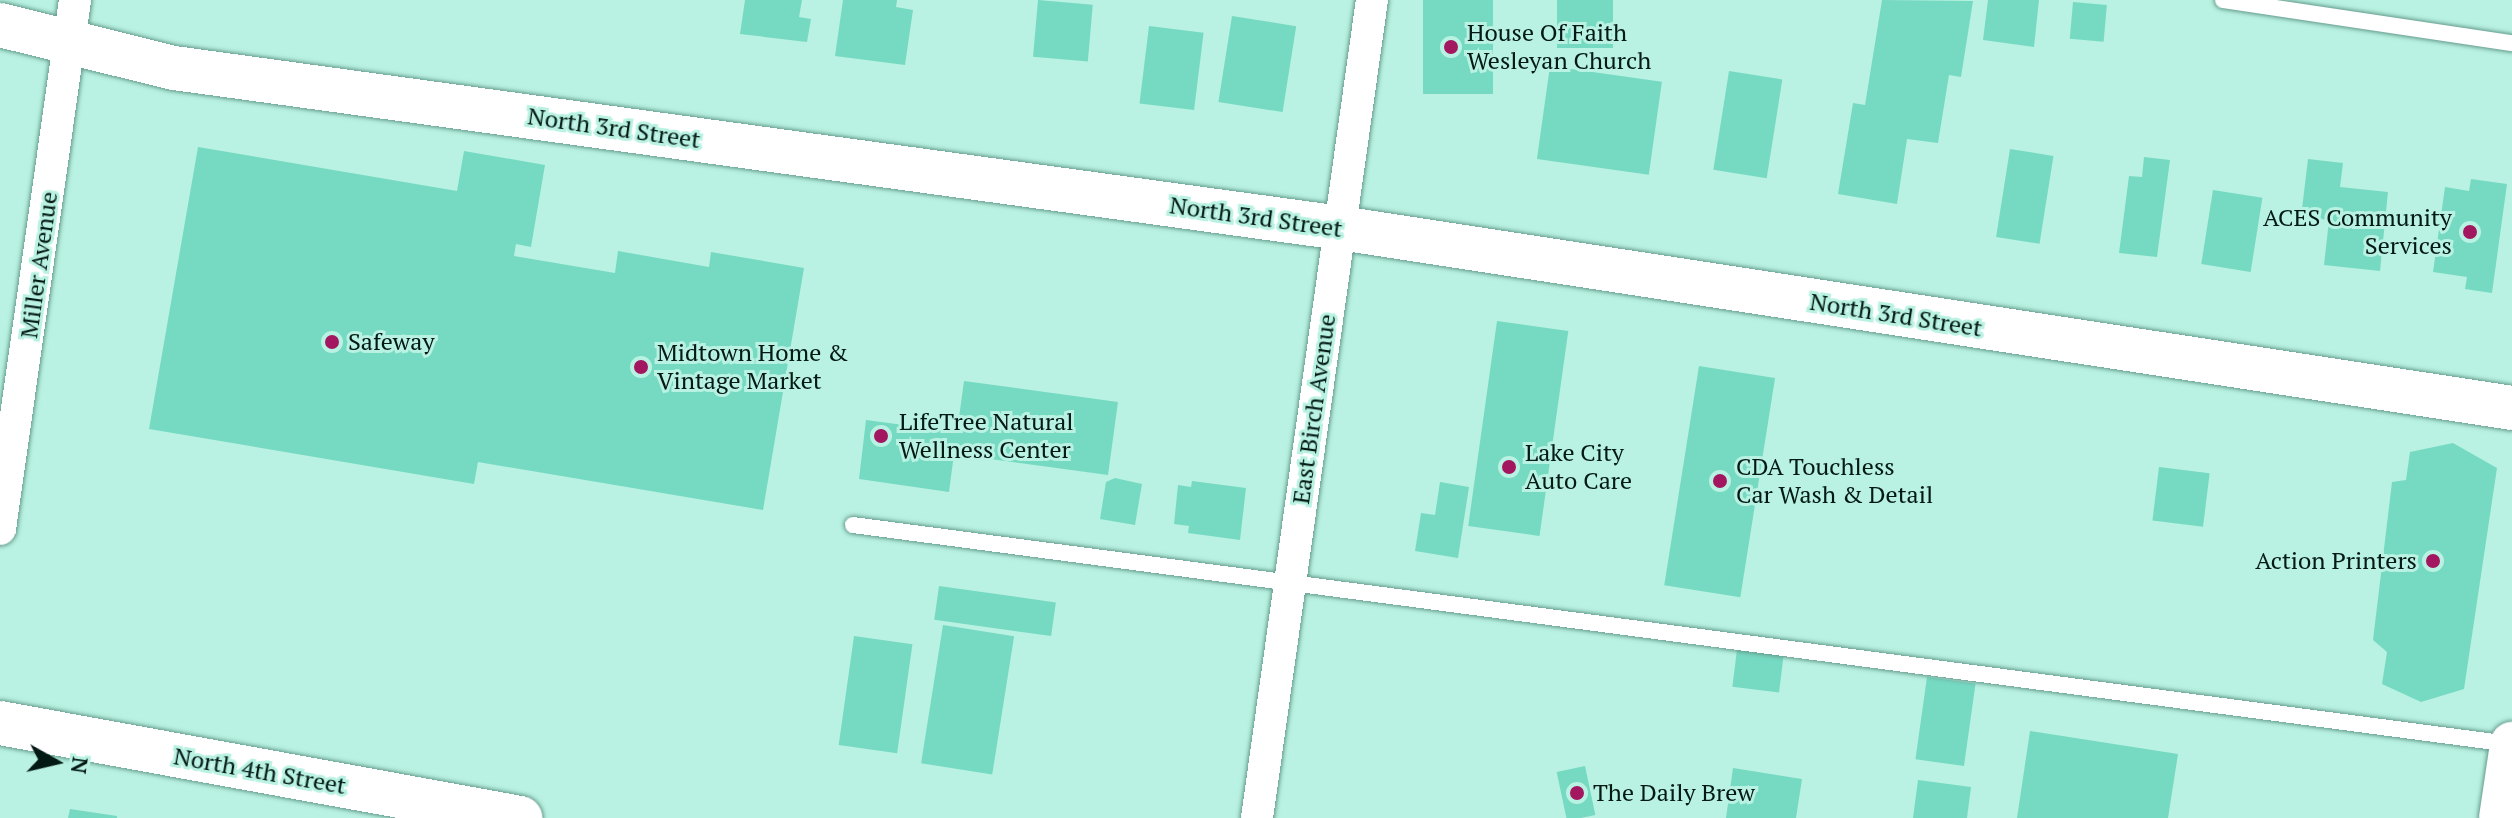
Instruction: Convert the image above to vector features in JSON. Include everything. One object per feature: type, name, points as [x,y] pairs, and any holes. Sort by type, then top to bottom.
[{"type":"main road","name":"North 3rd Street","points":[[0,25],[72,21],[174,68],[1340,228],[2512,408]]},
{"type":"main road","name":"North 4th Street","points":[[0,723],[520,818]]},
{"type":"main road","points":[[2501,818],[2512,744]]},
{"type":"street","name":"East Birch Avenue","points":[[1257,818],[1372,0]]},
{"type":"street","name":"Miller Avenue","points":[[0,529],[12,368],[72,21]]},
{"type":"lane","points":[[2223,0],[2512,43]]},
{"type":"lane","points":[[853,525],[2512,744]]},
{"type":"building","points":[[745,0],[802,0],[799,17],[811,19],[807,42],[740,34]]},
{"type":"building","points":[[843,0],[897,0],[896,7],[913,10],[905,65],[835,56]]},
{"type":"building","points":[[1038,0],[1093,5],[1088,62],[1033,57]]},
{"type":"building","name":"House Of Faith Wesleyan Church","points":[[1423,0],[1493,0],[1493,94],[1423,94]]},
{"type":"building","points":[[1557,0],[1613,0],[1613,48],[1557,48]]},
{"type":"building","points":[[1882,0],[1973,1],[1961,77],[1949,75],[1938,143],[1907,139],[1897,204],[1838,194],[1853,103],[1865,105]]},
{"type":"building","points":[[1988,0],[2039,0],[2034,47],[1983,40]]},
{"type":"building","points":[[2073,2],[2107,5],[2104,42],[2070,39]]},
{"type":"building","points":[[1232,16],[1296,26],[1283,112],[1218,102]]},
{"type":"building","points":[[1149,26],[1204,33],[1194,110],[1139,103]]},
{"type":"building","points":[[1550,66],[1662,82],[1649,175],[1537,159]]},
{"type":"building","points":[[1729,71],[1782,79],[1767,178],[1713,170]]},
{"type":"building","points":[[198,147],[457,191],[464,151],[545,165],[531,247],[516,244],[514,256],[615,273],[618,251],[709,267],[711,252],[804,268],[763,510],[478,462],[474,484],[149,429]]},
{"type":"building","points":[[2010,149],[2053,156],[2040,244],[1996,237]]},
{"type":"building","points":[[2144,157],[2170,160],[2157,257],[2119,253],[2129,176],[2142,177]]},
{"type":"building","points":[[2308,159],[2343,163],[2340,187],[2388,192],[2380,271],[2324,265],[2329,220],[2301,217]]},
{"type":"building","name":"ACES Community Services","points":[[2471,179],[2507,184],[2492,293],[2465,289],[2467,277],[2433,272],[2445,187],[2469,191]]},
{"type":"building","points":[[2213,190],[2262,198],[2251,272],[2201,264]]},
{"type":"building","name":"Lake City Auto Care","points":[[1497,321],[1568,331],[1539,536],[1468,526]]},
{"type":"building","name":"CDA Touchless Car Wash & Detail","points":[[1699,366],[1775,378],[1740,597],[1664,585]]},
{"type":"building","points":[[964,381],[1118,402],[1108,475],[954,454],[949,492],[859,479],[866,420],[957,432]]},
{"type":"building","name":"Action Printers","points":[[2453,443],[2497,468],[2464,689],[2421,702],[2382,684],[2387,652],[2373,640],[2392,482],[2406,480],[2410,452]]},
{"type":"building","points":[[2159,467],[2210,473],[2203,527],[2152,521]]},
{"type":"building","points":[[1115,478],[1142,484],[1135,525],[1100,519],[1106,482]]},
{"type":"building","points":[[1192,481],[1246,488],[1240,540],[1188,533],[1189,526],[1174,524],[1178,485],[1191,487]]},
{"type":"building","points":[[1440,482],[1469,487],[1458,558],[1415,551],[1421,513],[1435,515]]},
{"type":"building","points":[[939,586],[1056,602],[1051,636],[934,620]]},
{"type":"building","points":[[943,625],[1014,636],[992,775],[921,763]]},
{"type":"building","points":[[854,636],[912,644],[897,753],[839,745]]},
{"type":"building","points":[[1738,641],[1785,647],[1779,692],[1732,687]]},
{"type":"building","points":[[1927,677],[1976,684],[1964,766],[1915,759]]},
{"type":"building","points":[[2030,731],[2178,754],[2168,818],[2017,818]]},
{"type":"building","name":"The Daily Brew","points":[[1585,766],[1595,815],[1566,818],[1557,772]]},
{"type":"building","points":[[1733,768],[1802,779],[1796,818],[1726,818]]},
{"type":"building","points":[[1918,780],[1971,787],[1967,818],[1913,818]]},
{"type":"building","points":[[70,809],[117,816],[117,818],[68,818]]},
{"type":"place","name":"House Of Faith Wesleyan Church","points":[[1451,47]]},
{"type":"place","name":"ACES Community Services","points":[[2470,232]]},
{"type":"place","name":"Safeway","points":[[332,342]]},
{"type":"place","name":"Midtown Home & Vintage Market","points":[[641,367]]},
{"type":"place","name":"LifeTree Natural Wellness Center","points":[[881,436]]},
{"type":"place","name":"Lake City Auto Care","points":[[1509,467]]},
{"type":"place","name":"CDA Touchless Car Wash & Detail","points":[[1720,481]]},
{"type":"place","name":"Action Printers","points":[[2433,561]]},
{"type":"place","name":"The Daily Brew","points":[[1577,793]]}]
